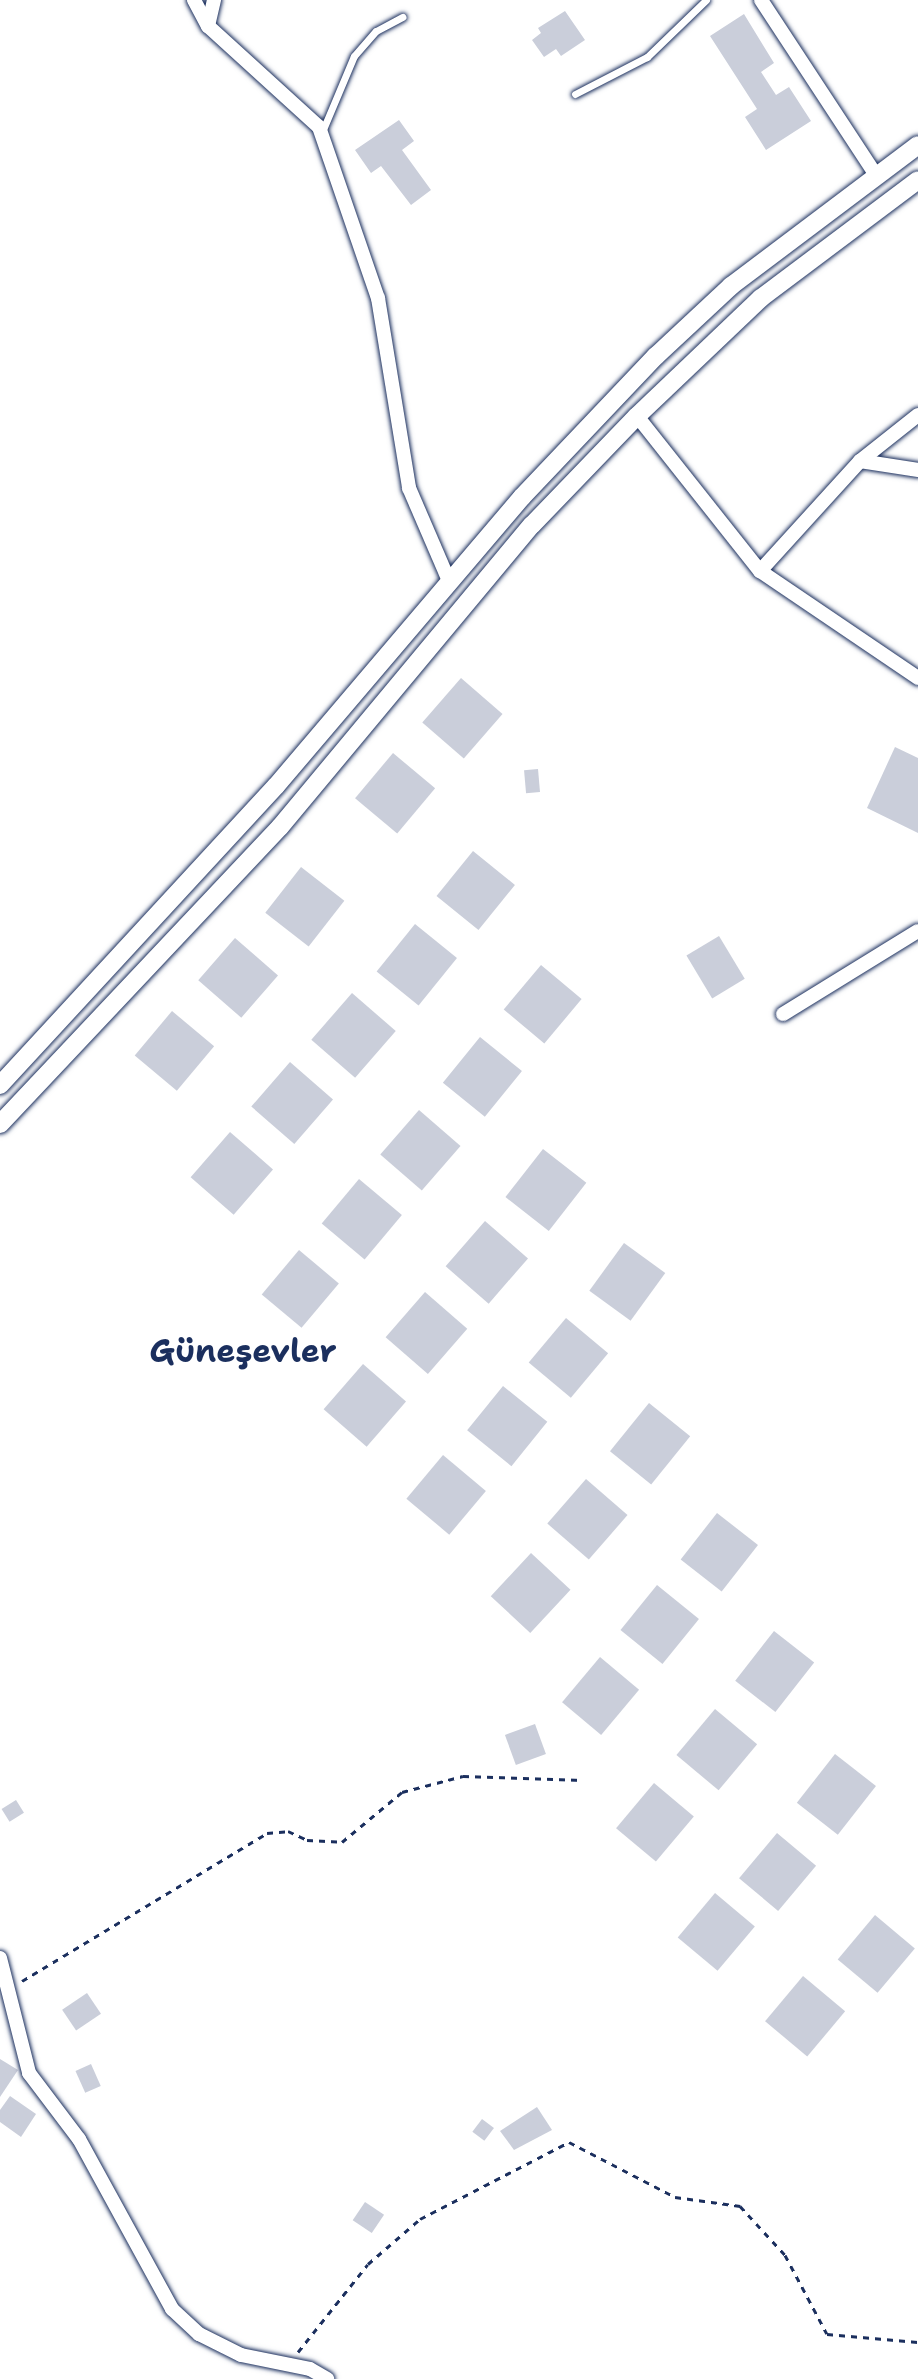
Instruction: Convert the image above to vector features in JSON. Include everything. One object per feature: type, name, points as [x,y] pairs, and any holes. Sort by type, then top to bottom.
[{"type":"main road","points":[[0,1085],[276,786],[449,581],[656,356],[731,286],[918,145]]},
{"type":"main road","points":[[0,1124],[280,827],[532,525],[637,416],[761,298],[918,180]]},
{"type":"street","points":[[194,0],[208,26],[322,134],[378,298],[409,488],[449,581]]},
{"type":"street","points":[[208,26],[214,0]]},
{"type":"street","points":[[761,0],[876,175]]},
{"type":"street","points":[[760,571],[860,461],[918,415]]},
{"type":"street","points":[[637,416],[760,571],[918,678]]},
{"type":"street","points":[[860,461],[918,470]]},
{"type":"street","points":[[783,1014],[918,931]]},
{"type":"street","points":[[0,1958],[29,2073],[79,2139],[172,2309],[199,2334],[241,2355],[288,2365],[327,2379]]},
{"type":"lane","points":[[575,94],[647,57],[706,0]]},
{"type":"lane","points":[[322,134],[354,56],[376,31],[402,17]]},
{"type":"path","points":[[8,1989],[267,1833],[288,1831],[307,1840],[342,1842],[402,1792],[463,1776],[583,1780]]},
{"type":"path","points":[[288,2365],[368,2264],[420,2219],[569,2142],[675,2197],[740,2206],[785,2255],[827,2334],[918,2342]]},
{"type":"building","points":[[565,11],[585,40],[561,56],[556,49],[544,57],[532,40],[541,33],[538,28]]},
{"type":"building","points":[[744,14],[774,63],[761,72],[776,95],[789,87],[811,121],[766,150],[745,117],[757,109],[710,36]]},
{"type":"building","points":[[399,120],[414,141],[402,150],[431,190],[411,205],[381,166],[371,173],[355,150]]},
{"type":"building","points":[[461,678],[503,714],[464,759],[422,723]]},
{"type":"building","points":[[895,747],[918,758],[918,833],[867,808]]},
{"type":"building","points":[[393,753],[435,788],[397,834],[355,798]]},
{"type":"building","points":[[538,769],[540,792],[526,793],[524,770]]},
{"type":"building","points":[[473,851],[515,885],[478,930],[436,896]]},
{"type":"building","points":[[301,867],[344,901],[309,947],[265,913]]},
{"type":"building","points":[[415,924],[457,958],[419,1005],[377,971]]},
{"type":"building","points":[[719,936],[745,979],[712,998],[686,956]]},
{"type":"building","points":[[235,938],[278,975],[241,1018],[198,980]]},
{"type":"building","points":[[541,965],[582,999],[544,1043],[504,1009]]},
{"type":"building","points":[[352,993],[396,1031],[355,1078],[311,1040]]},
{"type":"building","points":[[172,1011],[214,1046],[177,1091],[135,1055]]},
{"type":"building","points":[[480,1037],[522,1071],[485,1117],[443,1083]]},
{"type":"building","points":[[290,1062],[333,1099],[294,1144],[251,1107]]},
{"type":"building","points":[[419,1110],[461,1146],[422,1191],[380,1155]]},
{"type":"building","points":[[230,1132],[273,1169],[234,1215],[191,1177]]},
{"type":"building","points":[[543,1149],[586,1183],[549,1231],[505,1197]]},
{"type":"building","points":[[359,1179],[402,1215],[365,1259],[322,1223]]},
{"type":"building","points":[[485,1221],[528,1258],[489,1304],[446,1266]]},
{"type":"building","points":[[624,1243],[665,1273],[631,1321],[589,1291]]},
{"type":"building","points":[[299,1250],[339,1283],[302,1328],[262,1294]]},
{"type":"building","points":[[425,1292],[467,1329],[428,1374],[386,1337]]},
{"type":"building","points":[[566,1318],[608,1353],[571,1398],[529,1362]]},
{"type":"building","points":[[363,1364],[406,1401],[367,1447],[324,1409]]},
{"type":"building","points":[[503,1386],[547,1422],[511,1466],[467,1430]]},
{"type":"building","points":[[649,1403],[690,1436],[651,1485],[610,1451]]},
{"type":"building","points":[[443,1455],[486,1491],[449,1535],[406,1499]]},
{"type":"building","points":[[586,1479],[628,1515],[589,1560],[547,1524]]},
{"type":"building","points":[[717,1513],[758,1545],[722,1592],[681,1559]]},
{"type":"building","points":[[531,1553],[570,1590],[530,1633],[491,1596]]},
{"type":"building","points":[[657,1585],[699,1619],[662,1664],[620,1630]]},
{"type":"building","points":[[774,1631],[814,1662],[775,1712],[735,1681]]},
{"type":"building","points":[[600,1657],[639,1690],[601,1735],[562,1702]]},
{"type":"building","points":[[715,1709],[757,1744],[719,1790],[676,1755]]},
{"type":"building","points":[[535,1724],[546,1754],[516,1765],[505,1735]]},
{"type":"building","points":[[835,1754],[876,1786],[838,1835],[797,1803]]},
{"type":"building","points":[[654,1783],[694,1816],[656,1862],[616,1828]]},
{"type":"building","points":[[16,1800],[24,1813],[10,1822],[2,1809]]},
{"type":"building","points":[[777,1833],[816,1866],[778,1911],[739,1878]]},
{"type":"building","points":[[715,1893],[755,1926],[718,1971],[678,1937]]},
{"type":"building","points":[[875,1915],[915,1948],[878,1993],[838,1959]]},
{"type":"building","points":[[803,1976],[845,2011],[807,2057],[765,2021]]},
{"type":"building","points":[[87,1993],[101,2014],[76,2031],[62,2010]]},
{"type":"building","points":[[0,2059],[18,2070],[0,2097]]},
{"type":"building","points":[[91,2064],[101,2086],[85,2093],[75,2071]]},
{"type":"building","points":[[10,2096],[36,2114],[21,2137],[0,2122],[0,2110]]},
{"type":"building","points":[[537,2107],[552,2130],[514,2150],[500,2131]]},
{"type":"building","points":[[482,2119],[494,2128],[484,2141],[472,2132]]},
{"type":"building","points":[[365,2202],[384,2215],[372,2233],[353,2220]]},
{"type":"district","name":"Güneşevler","points":[[243,1351]]}]
